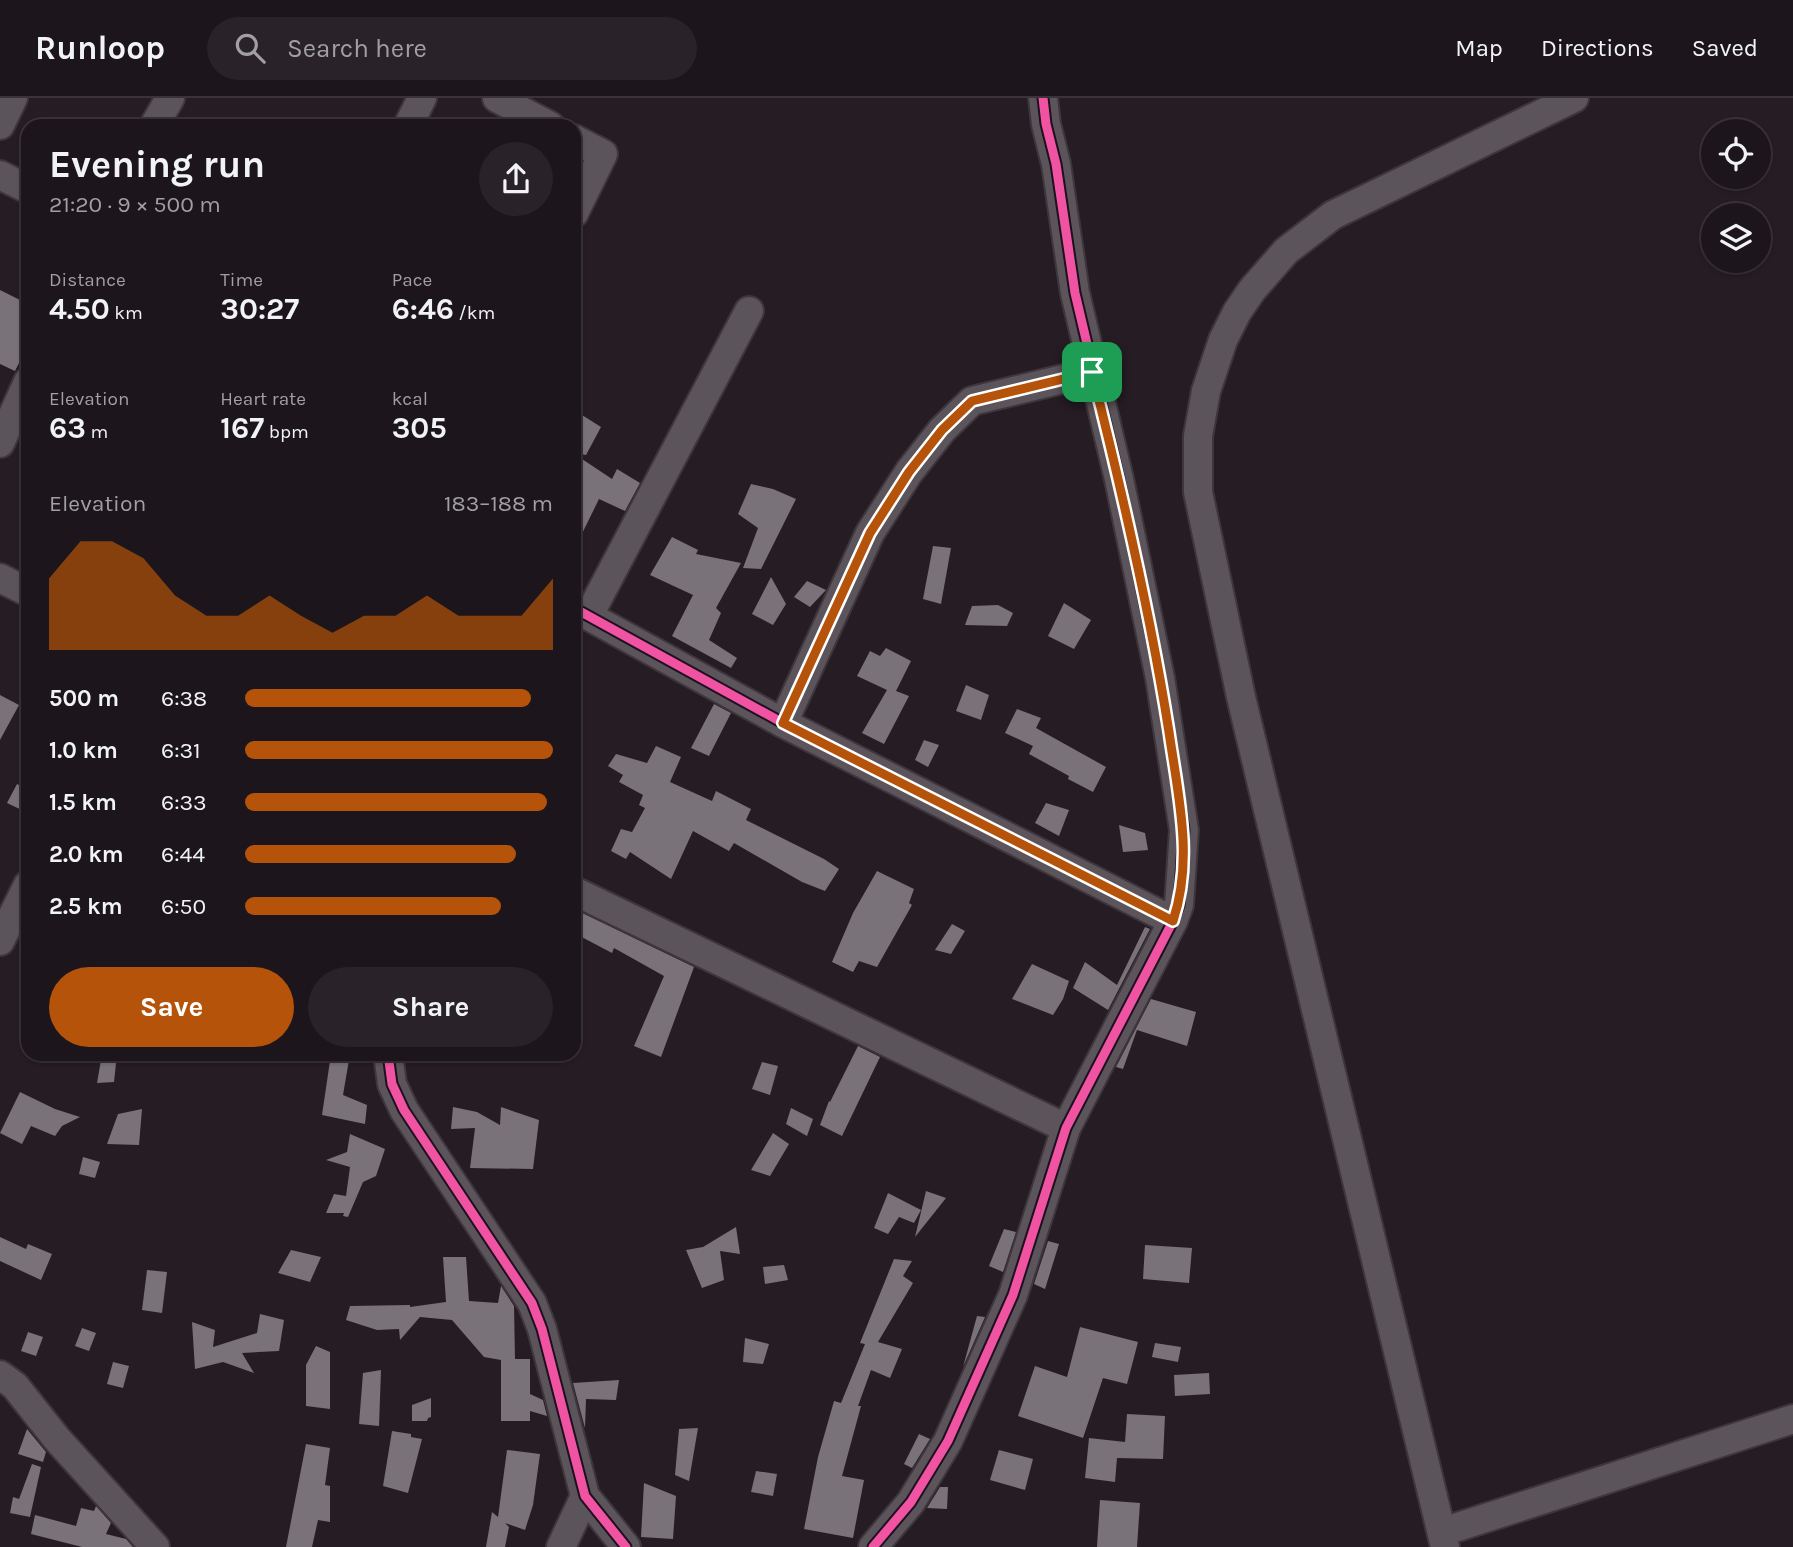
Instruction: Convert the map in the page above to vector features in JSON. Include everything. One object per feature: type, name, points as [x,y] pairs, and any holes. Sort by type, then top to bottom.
[{"type":"street","points":[[0,125],[13,98]]},
{"type":"street","points":[[158,119],[170,98]]},
{"type":"street","points":[[412,119],[422,98]]},
{"type":"street","points":[[497,98],[537,119]]},
{"type":"street","points":[[873,1547],[911,1502],[948,1441],[1013,1295],[1066,1128],[1179,905],[1184,830],[1160,678],[1119,479],[1075,293],[1056,164],[1043,98]]},
{"type":"street","points":[[1574,98],[1333,215],[1286,251],[1252,290],[1223,340],[1206,391],[1198,436],[1198,492],[1241,697],[1444,1539],[1793,1419]]},
{"type":"street","points":[[581,143],[603,154],[581,199]]},
{"type":"street","points":[[0,175],[21,186]]},
{"type":"street","points":[[749,311],[581,612],[783,723],[1173,921]]},
{"type":"street","points":[[783,723],[870,533],[909,472],[942,430],[972,401],[1092,372]]},
{"type":"street","points":[[0,443],[21,397]]},
{"type":"street","points":[[0,578],[21,588]]},
{"type":"street","points":[[581,894],[1066,1128]]},
{"type":"street","points":[[0,941],[21,899]]},
{"type":"street","points":[[388,1061],[393,1084],[404,1110],[531,1303],[542,1329],[585,1496],[626,1547]]},
{"type":"street","points":[[0,1375],[15,1386],[57,1439],[155,1547]]},
{"type":"street","points":[[561,1547],[585,1496]]},
{"type":"building","points":[[0,290],[21,300],[21,359],[15,371],[0,364]]},
{"type":"building","points":[[581,414],[601,427],[586,455],[581,454]]},
{"type":"building","points":[[582,459],[612,479],[617,469],[640,483],[625,511],[599,499],[581,536]]},
{"type":"building","points":[[751,484],[773,489],[796,499],[761,569],[743,568],[758,528],[738,514]]},
{"type":"building","points":[[672,537],[698,550],[696,554],[741,563],[716,608],[721,613],[709,640],[737,658],[731,668],[672,636],[693,595],[650,575]]},
{"type":"building","points":[[933,546],[951,548],[941,604],[923,599]]},
{"type":"building","points":[[771,577],[786,604],[773,625],[752,614]]},
{"type":"building","points":[[807,581],[826,590],[810,607],[794,597]]},
{"type":"building","points":[[1064,603],[1091,620],[1074,649],[1048,636]]},
{"type":"building","points":[[998,605],[1013,613],[1007,626],[965,625],[972,606]]},
{"type":"building","points":[[886,648],[911,661],[896,691],[909,696],[884,744],[862,733],[887,690],[857,676],[870,651],[880,656]]},
{"type":"building","points":[[966,685],[989,695],[981,720],[956,711]]},
{"type":"building","points":[[0,695],[19,705],[0,740]]},
{"type":"building","points":[[714,704],[731,713],[709,756],[691,748]]},
{"type":"building","points":[[1017,709],[1041,718],[1036,728],[1106,767],[1093,792],[1029,754],[1033,746],[1005,733]]},
{"type":"building","points":[[924,740],[939,745],[928,767],[915,760]]},
{"type":"building","points":[[656,746],[681,757],[670,782],[712,801],[716,791],[751,809],[746,820],[839,869],[825,891],[802,882],[734,843],[729,851],[693,831],[671,879],[630,852],[626,859],[611,851],[621,829],[632,832],[645,808],[639,805],[643,795],[619,782],[623,775],[608,766],[616,754],[647,763]]},
{"type":"building","points":[[17,784],[21,786],[21,810],[7,803]]},
{"type":"building","points":[[1046,803],[1069,810],[1059,836],[1035,823]]},
{"type":"building","points":[[1119,825],[1145,833],[1148,850],[1123,852]]},
{"type":"building","points":[[877,871],[914,889],[909,903],[912,905],[877,967],[859,961],[853,972],[832,962],[853,913]]},
{"type":"building","points":[[581,912],[694,967],[661,1057],[634,1046],[664,976],[614,948],[612,953],[581,937]]},
{"type":"building","points":[[952,924],[965,931],[951,954],[935,950]]},
{"type":"building","points":[[1145,927],[1150,929],[1108,1010],[1073,988],[1085,962],[1117,985]]},
{"type":"building","points":[[1032,964],[1069,981],[1063,999],[1053,1015],[1012,999]]},
{"type":"building","points":[[1151,999],[1196,1012],[1187,1046],[1137,1030],[1123,1069],[1116,1067]]},
{"type":"building","points":[[858,1046],[880,1057],[842,1136],[820,1125],[829,1101]]},
{"type":"building","points":[[101,1061],[116,1061],[114,1082],[97,1083]]},
{"type":"building","points":[[330,1061],[349,1061],[343,1095],[367,1105],[365,1124],[322,1115]]},
{"type":"building","points":[[762,1062],[778,1066],[770,1095],[752,1089]]},
{"type":"building","points":[[20,1092],[55,1109],[80,1117],[62,1126],[55,1136],[31,1126],[22,1144],[0,1133]]},
{"type":"building","points":[[453,1107],[477,1112],[500,1125],[501,1107],[539,1120],[533,1169],[470,1168],[475,1128],[451,1129]]},
{"type":"building","points":[[791,1108],[813,1119],[807,1136],[786,1124]]},
{"type":"building","points":[[142,1109],[139,1145],[107,1144],[118,1114]]},
{"type":"building","points":[[773,1133],[789,1144],[770,1176],[751,1170]]},
{"type":"building","points":[[350,1134],[385,1149],[376,1176],[363,1182],[348,1217],[343,1216],[344,1213],[326,1213],[334,1194],[346,1196],[350,1167],[326,1160],[347,1152]]},
{"type":"building","points":[[83,1157],[100,1162],[95,1178],[79,1174]]},
{"type":"building","points":[[926,1191],[946,1198],[915,1237]]},
{"type":"building","points":[[888,1193],[921,1210],[914,1223],[899,1217],[888,1234],[874,1228]]},
{"type":"building","points":[[736,1227],[740,1254],[720,1251],[724,1280],[702,1288],[686,1250],[703,1247]]},
{"type":"building","points":[[1004,1229],[1016,1232],[1003,1272],[989,1266]]},
{"type":"building","points":[[0,1237],[26,1249],[28,1244],[52,1254],[41,1280],[0,1261]]},
{"type":"building","points":[[1048,1241],[1059,1244],[1045,1289],[1034,1284]]},
{"type":"building","points":[[1145,1245],[1192,1248],[1189,1283],[1143,1279]]},
{"type":"building","points":[[291,1250],[321,1257],[310,1282],[278,1273]]},
{"type":"building","points":[[443,1257],[466,1257],[469,1301],[498,1303],[501,1286],[514,1306],[515,1359],[530,1359],[530,1394],[543,1400],[547,1416],[530,1411],[530,1421],[501,1421],[501,1360],[484,1357],[452,1320],[420,1317],[400,1340],[399,1329],[377,1330],[346,1320],[350,1306],[410,1307],[446,1302]]},
{"type":"building","points":[[894,1259],[912,1261],[903,1276],[913,1283],[878,1342],[902,1349],[890,1378],[871,1370],[858,1406],[861,1406],[842,1476],[864,1480],[853,1538],[804,1529],[818,1457],[834,1401],[841,1403],[865,1344],[860,1343]]},
{"type":"building","points":[[784,1265],[788,1280],[765,1284],[763,1267]]},
{"type":"building","points":[[147,1270],[167,1272],[162,1313],[142,1310]]},
{"type":"building","points":[[260,1314],[284,1320],[279,1351],[242,1353],[254,1373],[223,1362],[195,1369],[192,1322],[215,1330],[213,1347],[257,1333]]},
{"type":"building","points":[[977,1316],[985,1317],[963,1367]]},
{"type":"building","points":[[1080,1327],[1138,1342],[1127,1384],[1103,1378],[1083,1438],[1018,1416],[1035,1366],[1067,1377]]},
{"type":"building","points":[[82,1328],[96,1333],[89,1351],[75,1346]]},
{"type":"building","points":[[28,1332],[43,1337],[36,1356],[21,1351]]},
{"type":"building","points":[[745,1338],[769,1344],[763,1364],[743,1362]]},
{"type":"building","points":[[1155,1343],[1181,1347],[1178,1362],[1152,1357]]},
{"type":"building","points":[[316,1346],[330,1352],[330,1409],[306,1406],[306,1365]]},
{"type":"building","points":[[113,1362],[129,1366],[123,1388],[107,1384]]},
{"type":"building","points":[[381,1370],[379,1426],[359,1424],[363,1373]]},
{"type":"building","points":[[1209,1373],[1210,1394],[1175,1396],[1174,1375]]},
{"type":"building","points":[[619,1380],[616,1400],[586,1399],[585,1428],[573,1383]]},
{"type":"building","points":[[431,1398],[431,1417],[427,1421],[412,1421],[412,1405]]},
{"type":"building","points":[[1127,1414],[1165,1416],[1163,1459],[1117,1458],[1115,1482],[1085,1478],[1089,1438],[1125,1442]]},
{"type":"building","points":[[698,1428],[689,1481],[675,1475],[679,1429]]},
{"type":"building","points":[[27,1429],[46,1452],[43,1462],[18,1454]]},
{"type":"building","points":[[392,1431],[422,1439],[408,1493],[383,1486]]},
{"type":"building","points":[[919,1434],[930,1439],[912,1468],[904,1464]]},
{"type":"building","points":[[306,1444],[330,1448],[325,1485],[330,1486],[330,1522],[318,1520],[312,1547],[286,1547]]},
{"type":"building","points":[[507,1450],[540,1454],[533,1505],[525,1530],[505,1523],[509,1527],[505,1547],[486,1547],[492,1512],[498,1517]]},
{"type":"building","points":[[999,1450],[1033,1459],[1025,1490],[990,1480]]},
{"type":"building","points":[[32,1464],[41,1467],[30,1517],[10,1513],[13,1497],[19,1499]]},
{"type":"building","points":[[756,1471],[777,1474],[773,1496],[751,1492]]},
{"type":"building","points":[[644,1483],[676,1496],[673,1539],[641,1537]]},
{"type":"building","points":[[940,1487],[948,1487],[947,1509],[927,1508]]},
{"type":"building","points":[[1100,1500],[1140,1503],[1137,1547],[1097,1547]]},
{"type":"building","points":[[96,1506],[111,1523],[106,1534],[126,1539],[133,1547],[82,1547],[31,1534],[35,1515],[76,1526],[81,1508],[94,1511]]},
{"type":"cycle path","points":[[873,1547],[911,1502],[948,1441],[1013,1295],[1066,1128],[1179,905],[1184,830],[1160,678],[1119,479],[1075,293],[1056,164],[1043,98]]},
{"type":"cycle path","points":[[581,612],[783,723],[1173,921]]},
{"type":"cycle path","points":[[389,1061],[392,1084],[404,1110],[532,1303],[542,1329],[585,1496],[626,1547]]},
{"type":"route","points":[[1092,372],[1119,479],[1160,678],[1184,830],[1179,905],[1173,921],[783,723],[870,533],[909,472],[942,430],[972,401],[1092,372]]}]
